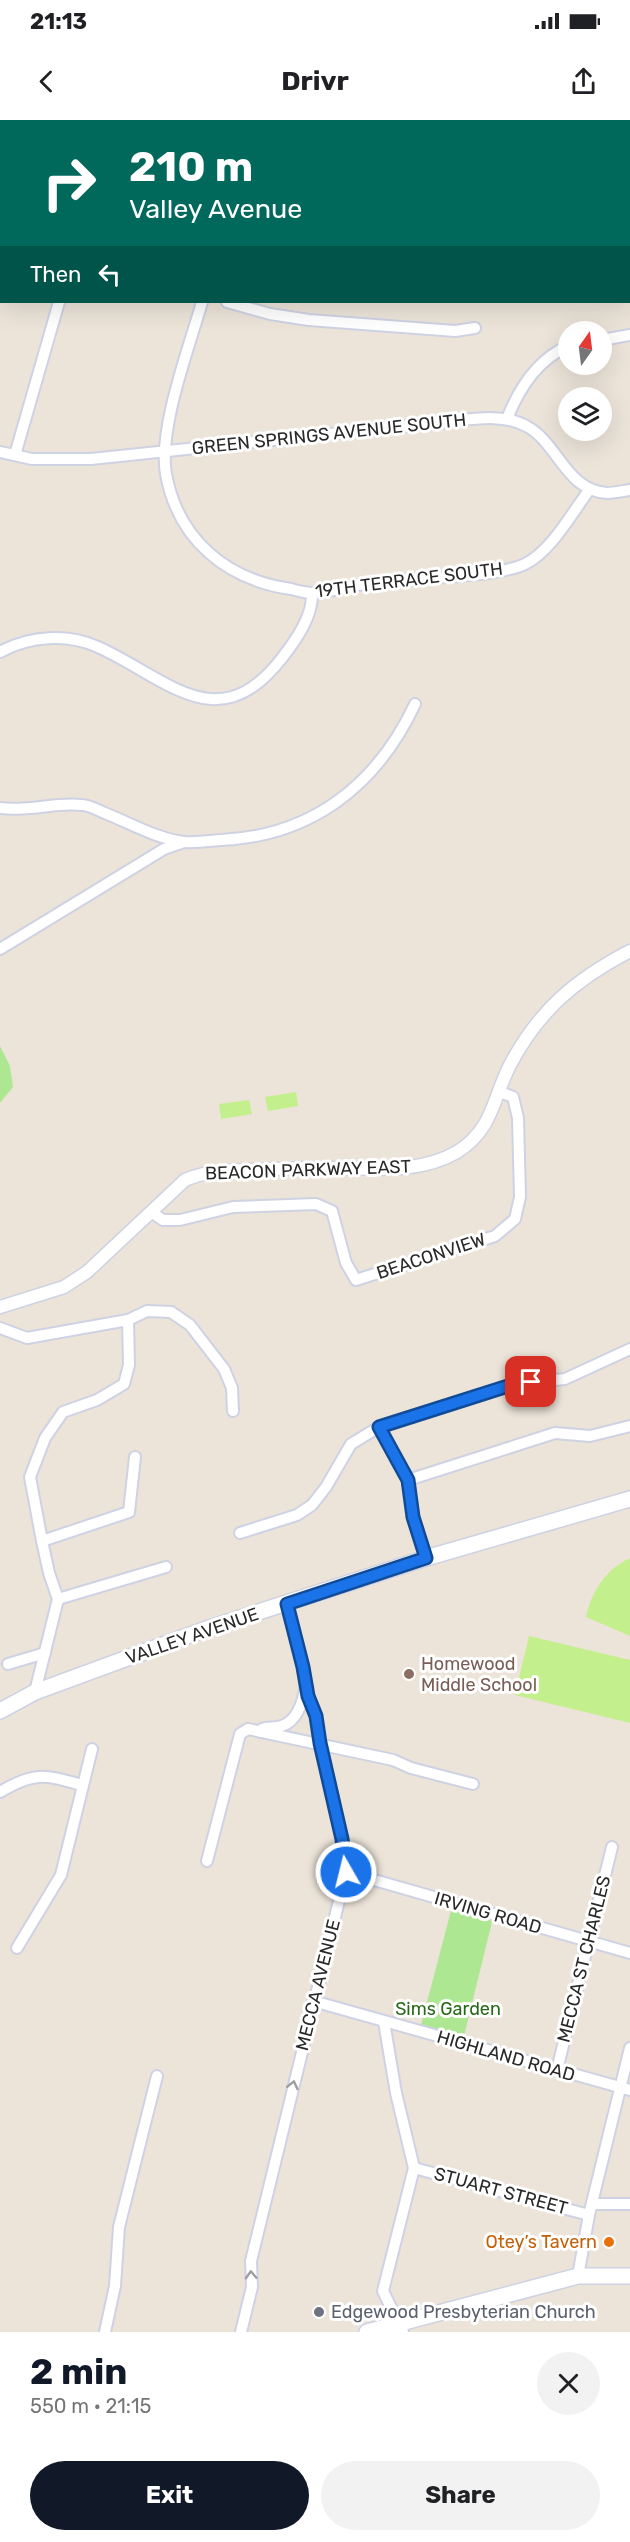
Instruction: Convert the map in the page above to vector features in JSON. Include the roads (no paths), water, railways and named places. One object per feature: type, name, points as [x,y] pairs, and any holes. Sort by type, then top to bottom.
[{"type":"main road","name":"VALLEY AVENUE","points":[[0,1711],[35,1692],[209,1628],[426,1558],[630,1499]]},
{"type":"main road","points":[[367,2332],[402,2327],[578,2276],[630,2276]]},
{"type":"street","points":[[15,455],[59,303]]},
{"type":"street","name":"19TH TERRACE SOUTH","points":[[202,303],[168,426],[166,473],[172,496],[187,527],[209,554],[231,572],[265,586],[312,593],[361,585],[489,572],[524,565],[548,545],[590,489]]},
{"type":"street","points":[[231,303],[270,314],[309,321],[455,331],[475,328]]},
{"type":"street","points":[[612,338],[630,335]]},
{"type":"street","points":[[507,419],[519,390],[535,370],[558,351]]},
{"type":"street","name":"GREEN SPRINGS AVENUE SOUTH","points":[[0,452],[43,460],[91,459],[488,418],[507,419],[527,426],[546,441],[567,472],[590,489]]},
{"type":"street","points":[[590,489],[606,493],[630,490]]},
{"type":"street","points":[[0,652],[26,642],[66,638],[96,646],[184,694],[207,700],[231,697],[253,688],[271,672],[293,644],[313,606],[312,593]]},
{"type":"street","points":[[0,808],[20,811],[57,804],[84,805],[162,837],[185,842],[251,839],[275,833],[322,812],[352,791],[378,765],[402,731],[416,704]]},
{"type":"street","points":[[0,949],[164,849],[185,842]]},
{"type":"street","name":"BEACON PARKWAY EAST","points":[[0,1307],[64,1287],[87,1272],[185,1180],[204,1172],[317,1167],[406,1168],[432,1164],[458,1151],[475,1137],[490,1118],[510,1065],[535,1026],[554,1004],[592,971],[630,951]]},
{"type":"street","name":"BEACONVIEW","points":[[151,1212],[163,1220],[180,1220],[233,1207],[316,1204],[332,1211],[346,1263],[356,1280],[495,1236],[515,1219],[520,1197],[518,1118],[513,1097],[500,1092]]},
{"type":"street","points":[[0,1328],[27,1338],[128,1320],[147,1311],[171,1312],[190,1325],[224,1369],[232,1388],[233,1411]]},
{"type":"street","points":[[35,1692],[58,1599],[49,1573],[30,1477],[45,1438],[63,1412],[97,1400],[124,1384],[129,1365],[128,1320]]},
{"type":"street","points":[[240,1533],[297,1515],[312,1505],[326,1487],[351,1444],[379,1427],[514,1384],[565,1379],[630,1349]]},
{"type":"street","points":[[408,1480],[555,1433],[590,1436],[630,1426]]},
{"type":"street","points":[[379,1427],[408,1480],[413,1517],[426,1558]]},
{"type":"street","points":[[42,1541],[129,1512],[135,1456]]},
{"type":"street","points":[[58,1599],[166,1567]]},
{"type":"street","name":"MECCA AVENUE","points":[[241,2332],[252,2287],[251,2261],[346,1872],[342,1839],[318,1725],[306,1687],[287,1604]]},
{"type":"street","points":[[8,1664],[45,1653]]},
{"type":"street","points":[[263,1730],[279,1727],[292,1719],[300,1709],[306,1687]]},
{"type":"street","points":[[207,1861],[240,1734],[248,1729],[315,1737],[320,1743],[393,1760],[411,1768],[473,1784]]},
{"type":"street","points":[[17,1948],[61,1875],[92,1749]]},
{"type":"street","points":[[0,1792],[20,1780],[45,1775],[82,1785]]},
{"type":"street","name":"MECCA ST CHARLES","points":[[557,2070],[612,1847]]},
{"type":"street","name":"IRVING ROAD","points":[[346,1872],[630,1953]]},
{"type":"street","name":"HIGHLAND ROAD","points":[[313,2001],[625,2089]]},
{"type":"street","points":[[384,2022],[396,2093],[414,2168],[383,2291],[402,2327]]},
{"type":"street","points":[[578,2276],[590,2209],[625,2089],[630,2048]]},
{"type":"street","points":[[105,2332],[115,2286],[119,2227],[157,2076]]},
{"type":"street","name":"STUART STREET","points":[[414,2168],[590,2209],[630,2204]]},
{"type":"place","name":"Homewood Middle School","points":[[409,1674]]},
{"type":"place","name":"Otey’s Tavern","points":[[609,2242]]},
{"type":"place","name":"Edgewood Presbyterian Church","points":[[319,2312]]},
{"type":"park label","name":"Sims Garden","points":[[448,2009]]}]
